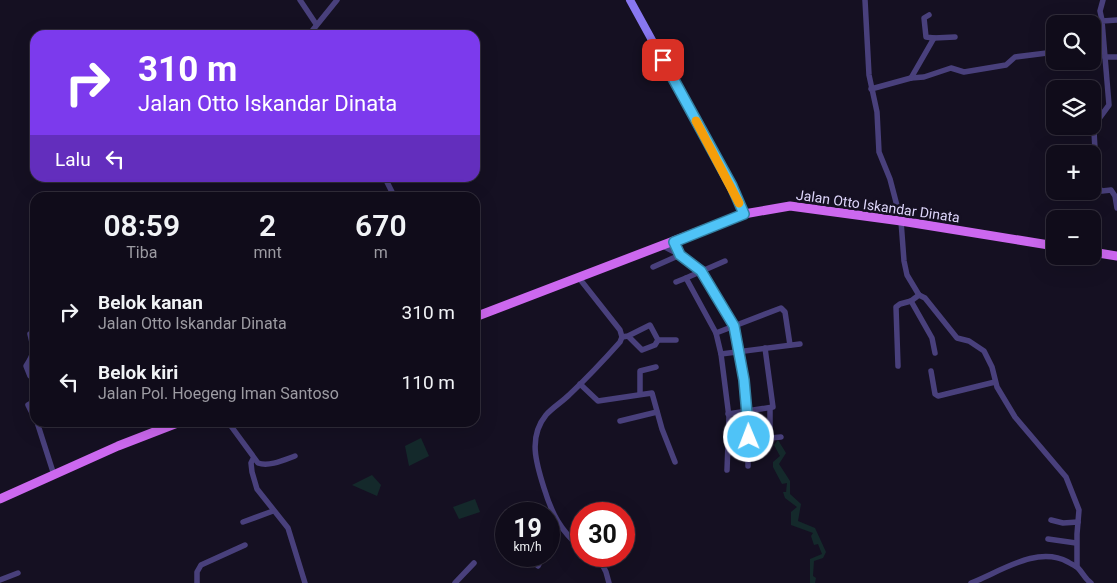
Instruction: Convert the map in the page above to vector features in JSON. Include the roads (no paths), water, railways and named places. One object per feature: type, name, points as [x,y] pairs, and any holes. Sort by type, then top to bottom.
[{"type":"main road","name":"Jalan Otto Iskandar Dinata","points":[[480,315],[744,214],[790,206],[901,221],[1046,245]]},
{"type":"main road","points":[[1101,253],[1117,256]]},
{"type":"main road","points":[[0,499],[118,446],[167,427]]},
{"type":"street","points":[[300,0],[316,24]]},
{"type":"street","points":[[313,30],[337,0]]},
{"type":"street","points":[[630,0],[732,186],[744,214]]},
{"type":"street","points":[[865,0],[871,89],[877,112],[879,152],[890,178],[901,221],[907,275],[919,295],[925,298],[957,338],[969,341],[984,351],[992,368],[995,382],[1020,425],[1066,477],[1079,510],[1076,543],[1077,567],[1090,583]]},
{"type":"street","points":[[1103,0],[1100,14],[1109,105],[1094,131],[1097,184],[1100,190],[1111,190],[1117,208]]},
{"type":"street","points":[[929,15],[924,18],[924,35],[926,37],[955,37]]},
{"type":"street","points":[[1102,20],[1117,20]]},
{"type":"street","points":[[910,78],[934,38]]},
{"type":"street","points":[[871,89],[910,78],[924,77],[951,68],[964,72],[1006,65],[1015,57],[1046,53]]},
{"type":"street","points":[[1105,57],[1117,57]]},
{"type":"street","points":[[674,242],[680,255]]},
{"type":"street","points":[[663,246],[680,255],[701,271],[734,326],[740,351],[748,411],[748,466]]},
{"type":"street","points":[[653,267],[680,255]]},
{"type":"street","points":[[676,282],[725,261]]},
{"type":"street","points":[[580,278],[625,336],[642,350],[655,345],[658,340]]},
{"type":"street","points":[[686,278],[716,333],[721,354],[728,414],[727,470]]},
{"type":"street","points":[[898,366],[896,307],[911,301],[919,295]]},
{"type":"street","points":[[911,301],[932,338],[935,353]]},
{"type":"street","points":[[716,333],[781,308],[785,312],[790,345]]},
{"type":"street","points":[[548,502],[537,469],[534,450],[542,420],[580,384],[625,336],[650,325],[658,340]]},
{"type":"street","points":[[658,340],[676,340]]},
{"type":"street","points":[[721,354],[800,344]]},
{"type":"street","points":[[728,414],[774,406],[765,348]]},
{"type":"street","points":[[30,360],[26,366],[30,376]]},
{"type":"street","points":[[640,394],[640,371],[656,367]]},
{"type":"street","points":[[931,371],[938,396],[995,382]]},
{"type":"street","points":[[580,384],[598,401],[652,393],[675,462]]},
{"type":"street","points":[[770,408],[770,438]]},
{"type":"street","points":[[620,421],[658,412]]},
{"type":"street","points":[[39,427],[54,475]]},
{"type":"street","points":[[231,427],[253,458],[263,465],[295,456]]},
{"type":"street","points":[[748,440],[782,437]]},
{"type":"street","points":[[253,458],[251,463],[252,472],[257,489],[290,532],[305,583]]},
{"type":"street","points":[[243,522],[273,511]]},
{"type":"street","points":[[1050,520],[1060,523],[1078,522]]},
{"type":"street","points":[[560,527],[570,538]]},
{"type":"street","points":[[1048,539],[1076,543]]},
{"type":"street","points":[[198,583],[197,572],[201,565],[245,546]]},
{"type":"street","points":[[971,583],[1037,557],[1049,556],[1062,559],[1077,567]]},
{"type":"street","points":[[455,583],[474,563]]},
{"type":"street","points":[[604,567],[609,583]]},
{"type":"street","points":[[0,580],[18,573]]}]
